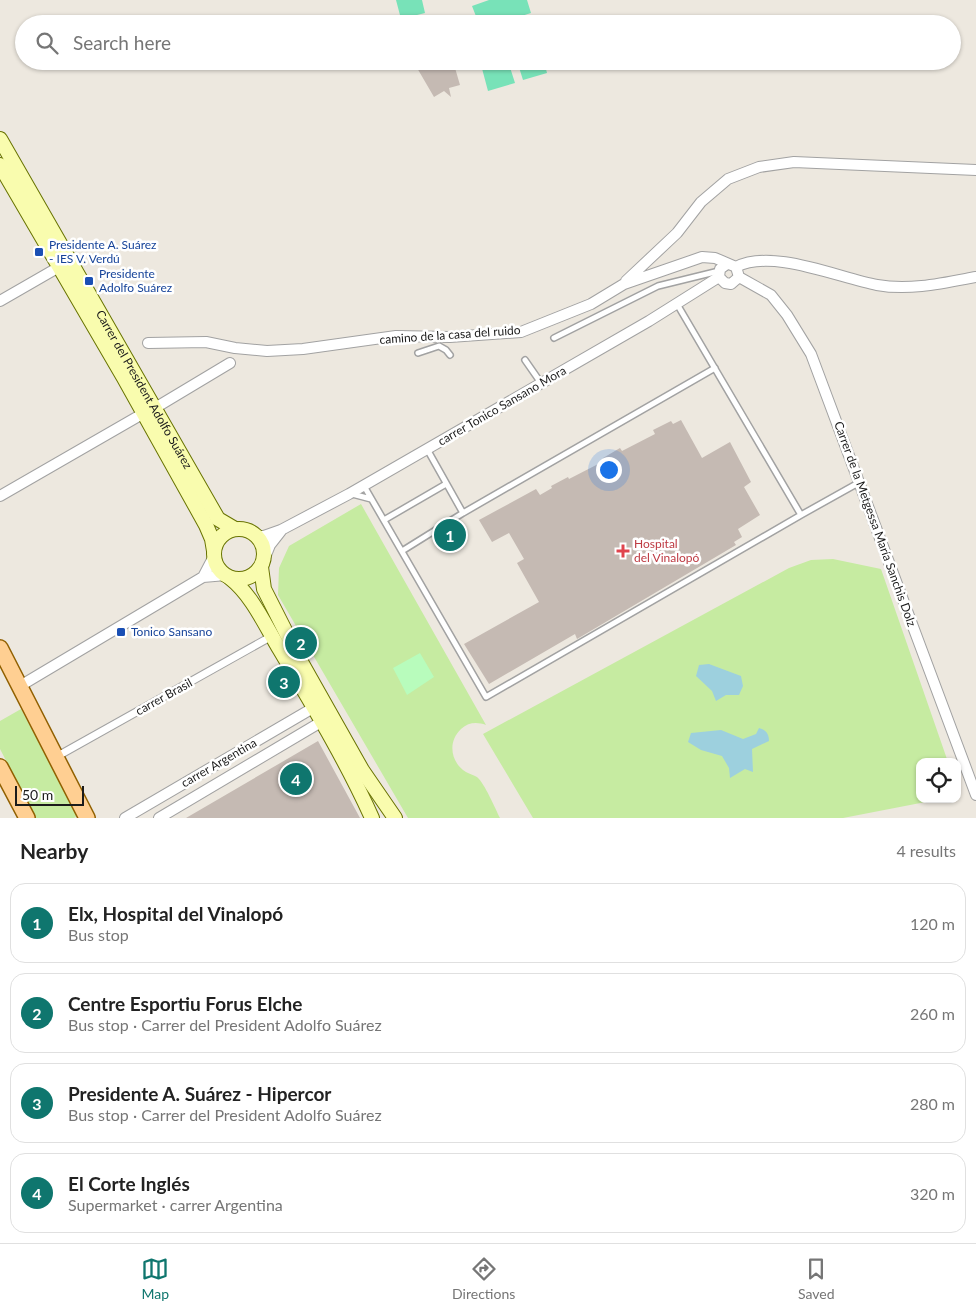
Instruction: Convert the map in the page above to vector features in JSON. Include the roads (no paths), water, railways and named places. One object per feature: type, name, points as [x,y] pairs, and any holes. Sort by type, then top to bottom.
[{"type":"main road","name":"Carrer del President Adolfo Suárez","points":[[0,139],[149,411],[210,532],[214,553]]},
{"type":"main road","name":"Carrer del President Adolfo Suárez","points":[[0,166],[59,266],[218,519],[235,529]]},
{"type":"main road","points":[[372,818],[358,788],[321,722],[248,597],[217,567],[214,553],[222,536],[235,529],[245,530],[256,536],[263,546],[264,589],[301,662],[362,770],[395,818]]},
{"type":"main road","points":[[228,576],[246,578],[254,575],[262,563]]},
{"type":"main road","points":[[0,648],[87,818]]},
{"type":"main road","points":[[0,767],[27,818]]},
{"type":"street","points":[[624,284],[677,233],[701,202],[728,179],[759,167],[794,162],[976,170]]},
{"type":"street","name":"Carrer de la Metgessa María Sanchis Dolz","points":[[624,284],[702,257],[715,258],[728,271],[771,295],[787,315],[811,354],[976,795]]},
{"type":"street","points":[[728,271],[755,260],[805,266],[878,285],[903,286],[976,277]]},
{"type":"street","points":[[0,301],[59,266]]},
{"type":"street","name":"carrer Tonico Sansano Mora","points":[[256,536],[264,536],[282,530],[364,486],[677,304],[728,271]]},
{"type":"street","name":"camino de la casa del ruido","points":[[148,342],[206,342],[234,348],[267,351],[303,349],[396,336],[450,337],[521,332],[591,304],[624,284]]},
{"type":"street","points":[[0,496],[230,363]]},
{"type":"street","name":"carrer Tonico Sansano Mora","points":[[262,563],[270,545],[282,530]]},
{"type":"street","points":[[203,577],[214,553]]},
{"type":"street","points":[[20,686],[203,577],[228,576]]},
{"type":"street","name":"carrer Brasil","points":[[56,757],[272,636]]},
{"type":"street","name":"carrer Argentina","points":[[125,818],[313,708]]},
{"type":"street","name":"carrer Argentina","points":[[159,818],[321,722]]},
{"type":"street","points":[[362,770],[386,818]]},
{"type":"street","points":[[358,788],[377,818]]},
{"type":"lane","points":[[554,338],[658,286],[728,271]]},
{"type":"lane","points":[[677,304],[801,515]]},
{"type":"lane","points":[[418,352],[439,346],[450,355]]},
{"type":"lane","points":[[525,360],[541,383]]},
{"type":"lane","points":[[402,551],[462,513],[715,368]]},
{"type":"lane","points":[[427,449],[462,513]]},
{"type":"lane","points":[[364,486],[486,697],[860,482]]},
{"type":"lane","points":[[384,520],[446,484]]},
{"type":"lane","points":[[349,494],[371,499]]},
{"type":"water","points":[[709,664],[741,676],[743,686],[739,695],[726,695],[716,701],[712,691],[696,676],[699,665]]},
{"type":"water","points":[[759,728],[767,733],[769,741],[752,749],[753,772],[745,769],[730,778],[729,768],[722,756],[701,750],[688,742],[691,733],[721,730],[743,739],[756,734]]},
{"type":"place","name":"Presidente A. Suárez - IES V. Verdú","points":[[39,252]]},
{"type":"place","name":"Presidente Adolfo Suárez","points":[[89,281]]},
{"type":"place","name":"Elx, Hospital del Vinalopó","points":[[450,535]]},
{"type":"place","name":"Hospital del Vinalopó","points":[[623,551]]},
{"type":"place","name":"Tonico Sansano","points":[[121,632]]},
{"type":"place","name":"Centre Esportiu Forus Elche","points":[[301,643]]},
{"type":"place","name":"Presidente A. Suárez - Hipercor","points":[[284,682]]},
{"type":"place","name":"El Corte Inglés","points":[[296,779]]}]
